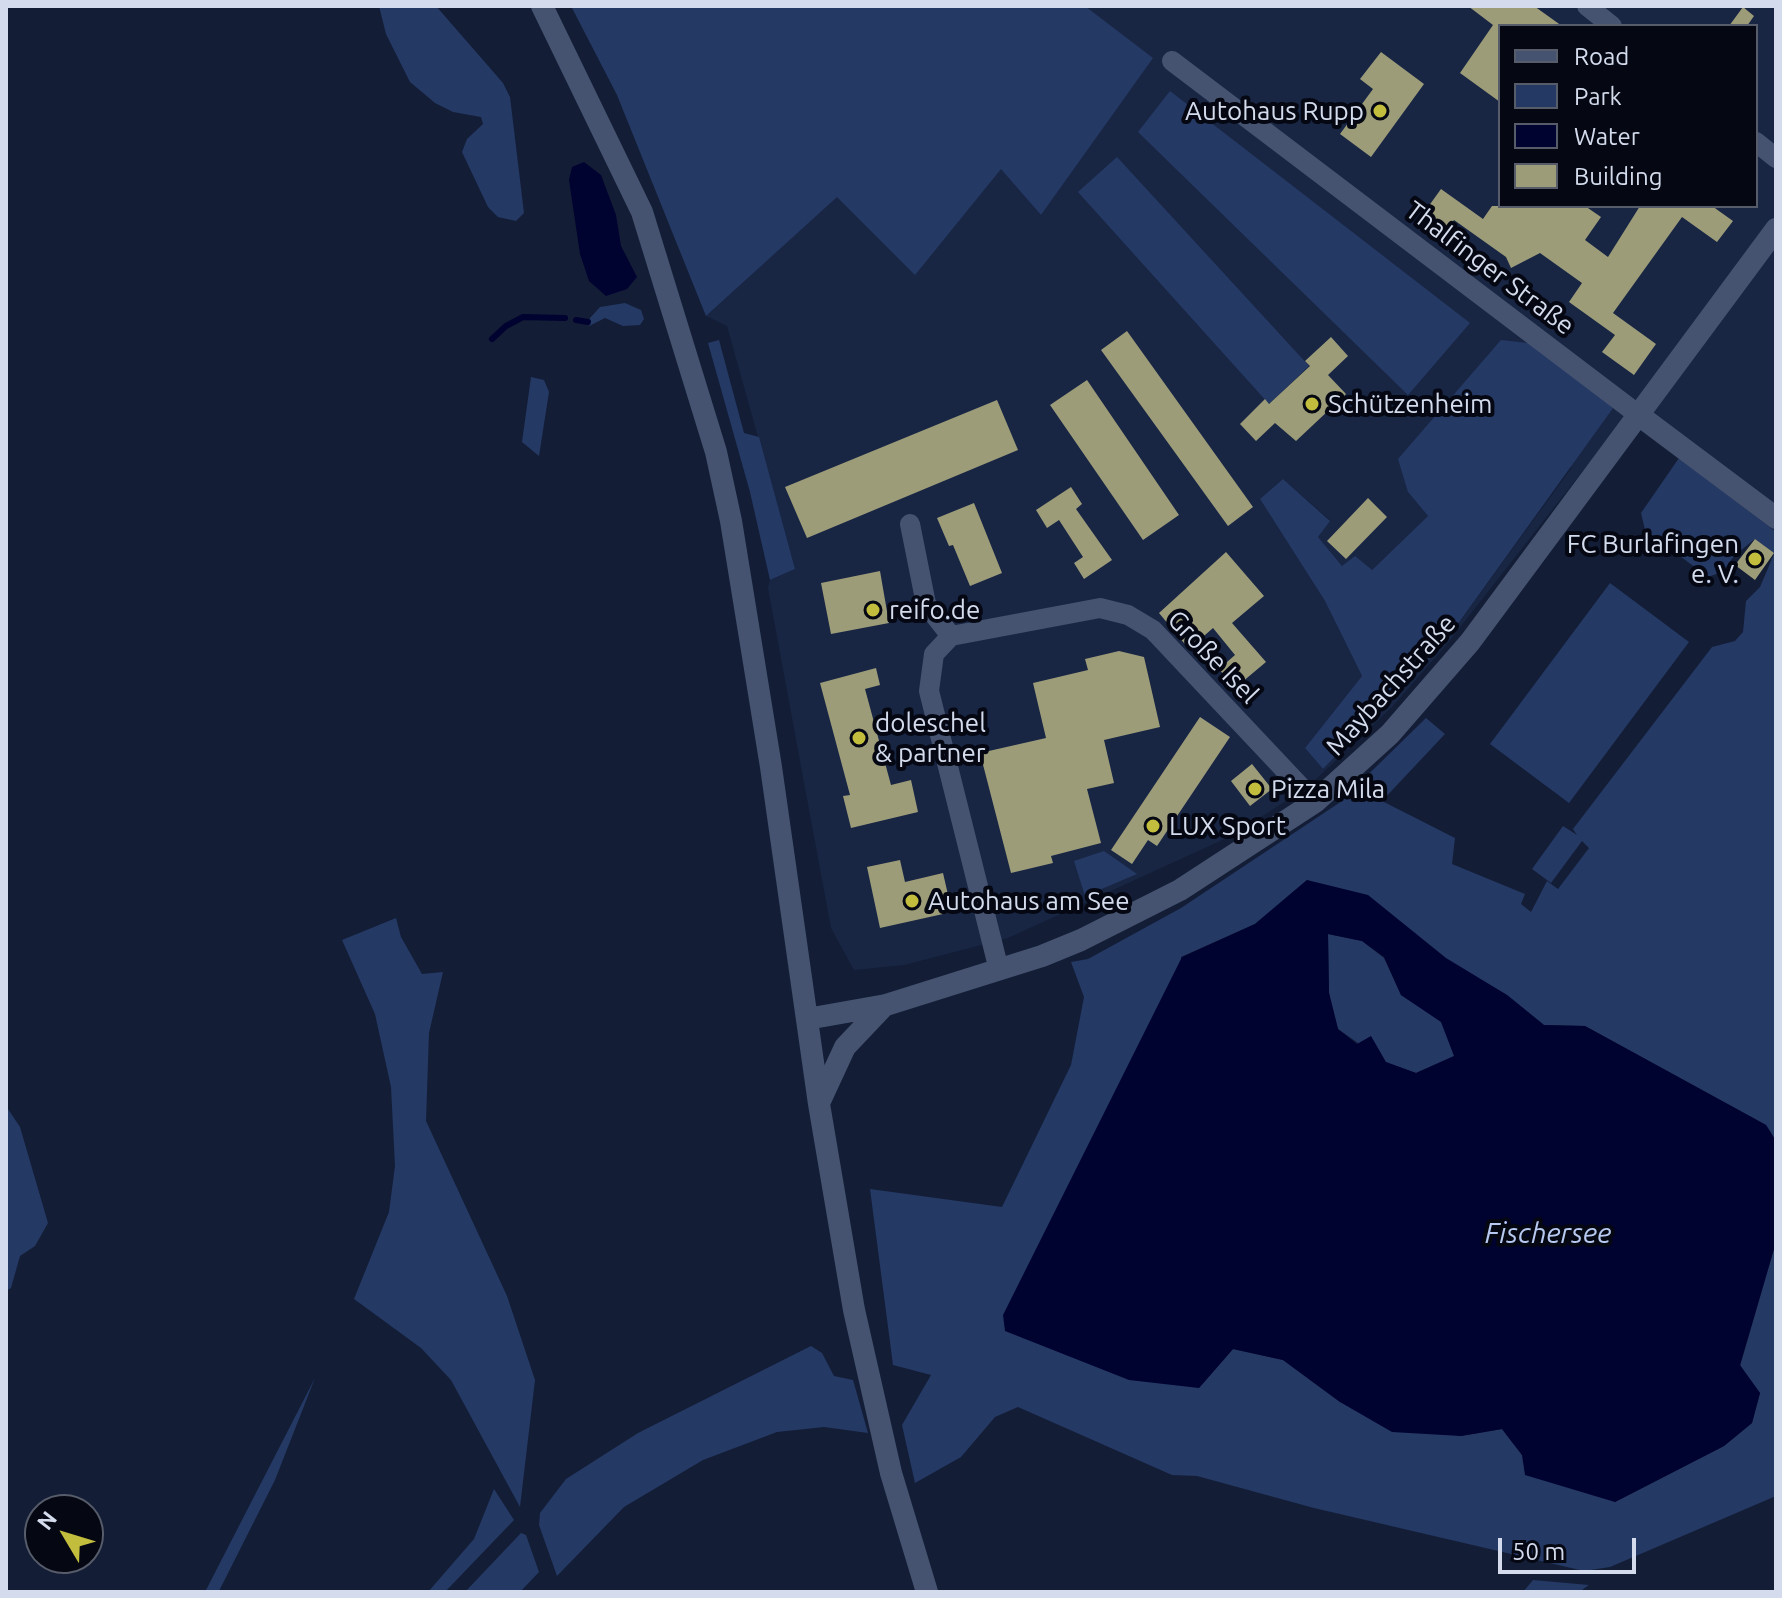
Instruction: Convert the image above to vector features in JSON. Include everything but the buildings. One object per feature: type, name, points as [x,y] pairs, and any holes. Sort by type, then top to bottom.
[{"type":"street","points":[[542,6],[642,212],[716,452],[744,598],[819,1104],[854,1310],[891,1473],[927,1592]]},
{"type":"street","points":[[1587,6],[1610,24]]},
{"type":"street","name":"Thalfinger Straße","points":[[1172,61],[1776,518]]},
{"type":"street","points":[[1758,144],[1776,158]]},
{"type":"street","name":"Maybachstraße","points":[[807,1019],[886,1005],[1042,956],[1132,916],[1180,890],[1315,802],[1345,777],[1431,690],[1640,416],[1776,229]]},
{"type":"street","points":[[910,524],[926,604],[951,636],[934,654],[929,691],[999,970]]},
{"type":"street","name":"Große Isel","points":[[951,636],[1100,608],[1128,615],[1153,630],[1315,802]]},
{"type":"street","points":[[819,1104],[845,1047],[866,1021],[886,1005]]},
{"type":"shaded area","points":[[1085,6],[1776,6],[1776,532],[1625,417],[1447,644],[1392,707],[1308,787],[1231,836],[1008,938],[904,965],[854,970],[831,928],[768,588],[770,580],[795,569],[727,326],[706,316],[837,196],[873,230],[1001,168],[1041,215],[1152,58]],"holes":[[[1572,467],[1442,646],[1323,769],[1305,748],[1362,676],[1325,601],[1260,499],[1283,479],[1330,520],[1318,537],[1342,566],[1372,570],[1428,516],[1408,492]]]},
{"type":"green space","points":[[379,6],[436,6],[503,83],[510,97],[524,213],[516,221],[498,217],[488,207],[462,152],[467,139],[483,124],[481,117],[453,112],[435,103],[410,82],[386,34]]},
{"type":"green space","points":[[571,6],[1085,6],[1153,58],[1041,215],[1001,169],[915,275],[837,197],[706,316],[617,95]]},
{"type":"green space","points":[[1170,91],[1470,323],[1408,395],[1138,132]]},
{"type":"green space","points":[[1117,157],[1309,366],[1269,404],[1078,192]]},
{"type":"green space","points":[[625,303],[641,310],[644,319],[640,325],[623,326],[605,318],[589,326],[590,318],[600,307]]},
{"type":"green space","points":[[719,340],[744,433],[759,437],[795,569],[770,580],[750,492],[708,343]]},
{"type":"green space","points":[[1501,340],[1536,344],[1613,408],[1442,646],[1323,769],[1305,748],[1362,676],[1325,601],[1260,499],[1283,479],[1330,521],[1318,537],[1342,566],[1355,556],[1372,570],[1428,516],[1408,492],[1398,459]]},
{"type":"green space","points":[[531,377],[544,380],[549,392],[539,456],[522,442]]},
{"type":"green space","points":[[1679,458],[1776,532],[1776,1141],[1766,1125],[1585,1026],[1544,1025],[1507,995],[1307,880],[1255,924],[1181,957],[1199,1388],[1233,1349],[1283,1360],[1340,1402],[1461,1436],[1502,1429],[1522,1455],[1615,1502],[1724,1446],[1752,1423],[1760,1393],[1740,1366],[1776,1242],[1776,1496],[1610,1567],[1584,1571],[1314,1508],[1197,1476],[1172,1475],[1018,1407],[995,1417],[961,1457],[915,1483],[902,1425],[931,1375],[893,1365],[870,1189],[1002,1207],[1071,1065],[1084,997],[1071,962],[1088,959],[1181,908],[1339,803],[1426,718],[1445,734],[1382,801],[1455,838],[1452,864],[1525,894],[1521,904],[1531,912],[1547,881],[1558,889],[1589,848],[1582,841],[1551,883],[1532,869],[1563,826],[1577,835],[1573,829],[1712,647],[1735,641],[1743,632],[1746,601],[1760,587],[1774,554],[1755,539],[1735,555],[1722,572],[1708,577],[1645,530],[1641,513]]},
{"type":"green space","points":[[1610,583],[1689,642],[1569,803],[1490,744]]},
{"type":"green space","points":[[1104,851],[1137,874],[1085,896],[1074,861]]},
{"type":"green space","points":[[396,918],[401,937],[422,974],[443,972],[429,1033],[426,1121],[507,1296],[535,1380],[520,1507],[451,1380],[421,1348],[354,1299],[389,1212],[395,1166],[391,1087],[375,1014],[342,940]]},
{"type":"green space","points":[[1328,934],[1362,941],[1384,958],[1401,995],[1441,1021],[1455,1056],[1416,1073],[1385,1062],[1338,1029],[1329,993]]},
{"type":"green space","points":[[6,1106],[20,1127],[48,1223],[35,1246],[20,1256],[11,1288],[6,1291]]},
{"type":"green space","points":[[811,1346],[822,1353],[834,1376],[853,1380],[868,1433],[824,1427],[777,1432],[703,1460],[624,1507],[557,1576],[539,1525],[540,1513],[566,1479],[638,1433]]},
{"type":"green space","points":[[315,1378],[275,1480],[219,1591],[205,1592]]},
{"type":"green space","points":[[494,1489],[514,1520],[445,1592],[428,1592],[474,1539]]},
{"type":"green space","points":[[521,1533],[526,1535],[539,1572],[520,1592],[465,1592]]},
{"type":"green space","points":[[1533,1580],[1589,1585],[1579,1592],[1523,1592]]},
{"type":"water","points":[[584,162],[601,175],[616,215],[621,246],[637,277],[627,289],[606,296],[589,281],[580,254],[569,180],[572,167]]},
{"type":"water","name":"Fischersee","points":[[1307,880],[1368,895],[1446,958],[1507,995],[1544,1025],[1585,1026],[1766,1125],[1776,1141],[1776,1242],[1740,1365],[1760,1393],[1752,1423],[1724,1446],[1615,1502],[1525,1475],[1522,1455],[1502,1429],[1461,1436],[1392,1432],[1340,1402],[1283,1360],[1233,1349],[1199,1388],[1129,1380],[1005,1331],[1003,1315],[1182,957],[1255,924]],"holes":[[[1328,934],[1362,941],[1384,957],[1401,995],[1441,1022],[1454,1056],[1416,1073],[1386,1062],[1371,1036],[1357,1044],[1338,1029],[1329,993]]]},
{"type":"waterway","points":[[492,339],[506,326],[523,317],[565,318]]},
{"type":"waterway","points":[[576,320],[588,322]]},
{"type":"place","name":"Autohaus Rupp","points":[[1380,111]]},
{"type":"place","name":"Schützenheim","points":[[1312,404]]},
{"type":"place","name":"FC Burlafingen e. V.","points":[[1755,559]]},
{"type":"place","name":"reifo.de","points":[[873,610]]},
{"type":"place","name":"doleschel & partner","points":[[859,738]]},
{"type":"place","name":"Pizza Mila","points":[[1255,789]]},
{"type":"place","name":"LUX Sport","points":[[1153,826]]},
{"type":"place","name":"Autohaus am See","points":[[912,901]]}]
